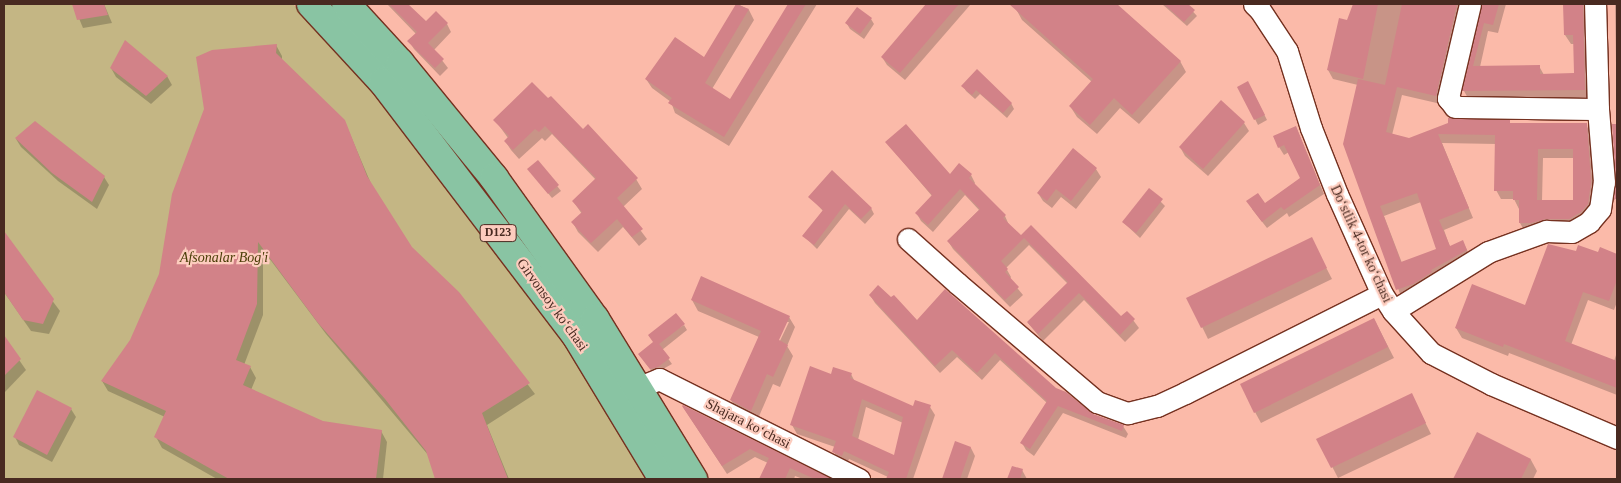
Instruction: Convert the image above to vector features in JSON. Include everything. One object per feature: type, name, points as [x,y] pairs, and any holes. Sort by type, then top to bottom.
[{"type":"main road","name":"Girvonsoy koʻchasi","points":[[346,4],[400,63],[487,169],[595,319],[693,479]]},
{"type":"main road","name":"Girvonsoy koʻchasi","points":[[313,5],[383,82],[577,337],[663,479]]},
{"type":"street","name":"Doʻstlik 4-tor koʻchasi","points":[[1254,4],[1260,10],[1287,52],[1312,128],[1337,194],[1387,303],[1431,352],[1491,384],[1617,438]]},
{"type":"street","points":[[1470,4],[1448,98],[1455,107],[1598,109]]},
{"type":"street","points":[[908,239],[1097,402],[1128,413],[1157,406],[1387,303],[1488,252],[1546,232],[1572,232],[1589,222],[1600,210],[1604,182],[1598,109],[1595,4]]},
{"type":"street","name":"Shajara koʻchasi","points":[[637,388],[659,379],[859,479]]},
{"type":"green space","name":"Afsonalar Bog'i","points":[[4,4],[293,4],[325,35],[567,329],[645,479],[4,479]]},
{"type":"building","points":[[72,4],[104,4],[108,15],[77,20]]},
{"type":"building","points":[[389,4],[408,4],[426,21],[436,11],[448,23],[428,43],[444,59],[435,68],[407,41],[417,32]]},
{"type":"building","points":[[736,4],[749,9],[705,83],[730,99],[788,4],[806,4],[724,137],[668,103],[672,98],[645,79],[675,37],[704,57]]},
{"type":"building","points":[[926,4],[959,4],[900,73],[881,57]]},
{"type":"building","points":[[1009,4],[1117,4],[1181,61],[1132,115],[1114,98],[1090,125],[1069,106],[1093,79]]},
{"type":"building","points":[[1164,4],[1188,4],[1195,10],[1184,22]]},
{"type":"building","points":[[1353,4],[1378,4],[1363,79],[1327,70],[1339,18],[1347,20]]},
{"type":"building","points":[[1402,4],[1457,4],[1436,96],[1397,87],[1386,132],[1409,138],[1448,123],[1448,118],[1510,120],[1510,123],[1587,123],[1591,182],[1588,204],[1581,212],[1569,219],[1546,219],[1531,223],[1519,223],[1519,200],[1513,200],[1513,191],[1494,191],[1495,135],[1438,134],[1469,208],[1439,220],[1450,246],[1463,240],[1467,250],[1431,270],[1432,272],[1413,284],[1396,290],[1343,144],[1358,79],[1385,85]],"holes":[[[1538,149],[1573,149],[1573,200],[1537,200]],[[1417,193],[1436,249],[1401,262],[1380,206]]]},
{"type":"building","points":[[1482,4],[1499,4],[1493,25],[1484,23],[1473,66],[1540,65],[1540,74],[1574,73],[1573,35],[1564,35],[1563,4],[1583,4],[1585,90],[1462,91]]},
{"type":"building","points":[[857,7],[872,18],[860,34],[845,23]]},
{"type":"building","points":[[125,40],[168,76],[146,96],[110,68]]},
{"type":"building","points":[[277,44],[276,53],[345,120],[367,176],[412,247],[459,292],[530,383],[482,413],[508,479],[435,479],[426,451],[385,399],[318,323],[258,242],[257,304],[236,360],[251,366],[243,385],[323,421],[382,430],[376,479],[229,479],[154,437],[166,411],[101,381],[130,340],[159,274],[172,194],[204,109],[196,57],[212,50]]},
{"type":"building","points":[[977,69],[1012,103],[1003,113],[976,90],[972,95],[961,86]]},
{"type":"building","points":[[1248,81],[1265,115],[1254,120],[1237,87]]},
{"type":"building","points":[[532,82],[548,98],[551,96],[583,129],[588,124],[638,178],[617,198],[643,229],[632,237],[617,219],[591,243],[571,222],[582,212],[572,201],[596,178],[545,126],[539,132],[535,129],[513,150],[504,141],[509,136],[493,120]]},
{"type":"building","points":[[1221,100],[1245,122],[1203,169],[1179,147]]},
{"type":"building","points":[[35,121],[105,176],[92,202],[52,173],[15,138]]},
{"type":"building","points":[[906,124],[950,174],[959,163],[972,174],[969,178],[1006,215],[1003,218],[1021,235],[1031,225],[1121,316],[1127,311],[1135,319],[1120,335],[1079,293],[1038,334],[1027,322],[1068,282],[1024,238],[1001,261],[1008,269],[1005,272],[1019,287],[1005,300],[947,241],[980,209],[960,189],[928,225],[915,213],[932,195],[885,142]]},
{"type":"building","points":[[1612,124],[1617,124],[1617,198],[1614,200],[1616,181]]},
{"type":"building","points":[[1296,126],[1320,185],[1284,210],[1281,207],[1262,222],[1246,201],[1258,193],[1265,203],[1300,178],[1284,145],[1278,148],[1273,136]]},
{"type":"building","points":[[1073,148],[1097,168],[1071,201],[1056,189],[1047,201],[1037,193]]},
{"type":"building","points":[[538,160],[559,185],[548,194],[527,169]]},
{"type":"building","points":[[832,170],[872,208],[861,219],[845,204],[814,245],[802,236],[823,210],[808,197]]},
{"type":"building","points":[[1149,188],[1163,199],[1136,233],[1122,222]]},
{"type":"building","points":[[4,231],[54,299],[43,324],[23,320],[4,292]]},
{"type":"building","points":[[1312,237],[1327,268],[1201,328],[1186,298]]},
{"type":"building","points":[[1548,244],[1576,251],[1578,245],[1598,252],[1600,247],[1617,254],[1617,280],[1609,301],[1583,292],[1565,341],[1617,361],[1617,388],[1504,344],[1503,347],[1455,328],[1472,284],[1525,305]]},
{"type":"building","points":[[701,276],[790,316],[779,340],[788,345],[773,377],[767,374],[751,411],[730,400],[761,331],[691,300]]},
{"type":"building","points":[[878,285],[891,297],[894,295],[917,320],[945,289],[1056,388],[1066,392],[1093,414],[1124,425],[1122,431],[1058,406],[1030,449],[1020,443],[1047,401],[995,353],[977,373],[952,350],[935,366],[869,295]]},
{"type":"building","points":[[676,313],[685,324],[659,344],[670,358],[658,367],[650,369],[638,354],[653,342],[648,335]]},
{"type":"building","points":[[1374,318],[1388,347],[1254,413],[1240,384]]},
{"type":"building","points":[[4,335],[21,359],[4,376]]},
{"type":"building","points":[[810,366],[831,374],[833,367],[852,373],[850,378],[913,406],[915,400],[931,405],[906,479],[886,479],[889,472],[844,451],[842,456],[832,452],[836,441],[790,425]],"holes":[[[862,399],[903,417],[894,455],[852,436]]]},
{"type":"building","points":[[37,390],[72,408],[47,455],[13,437]]},
{"type":"building","points":[[1412,393],[1426,423],[1331,468],[1316,439]]},
{"type":"building","points":[[683,405],[832,479],[815,479],[790,468],[785,479],[759,479],[769,458],[750,449],[722,466]]},
{"type":"building","points":[[1477,432],[1531,459],[1521,479],[1453,479]]},
{"type":"building","points":[[955,441],[971,447],[960,479],[942,479]]},
{"type":"building","points":[[1012,466],[1023,469],[1020,479],[1007,479]]}]
